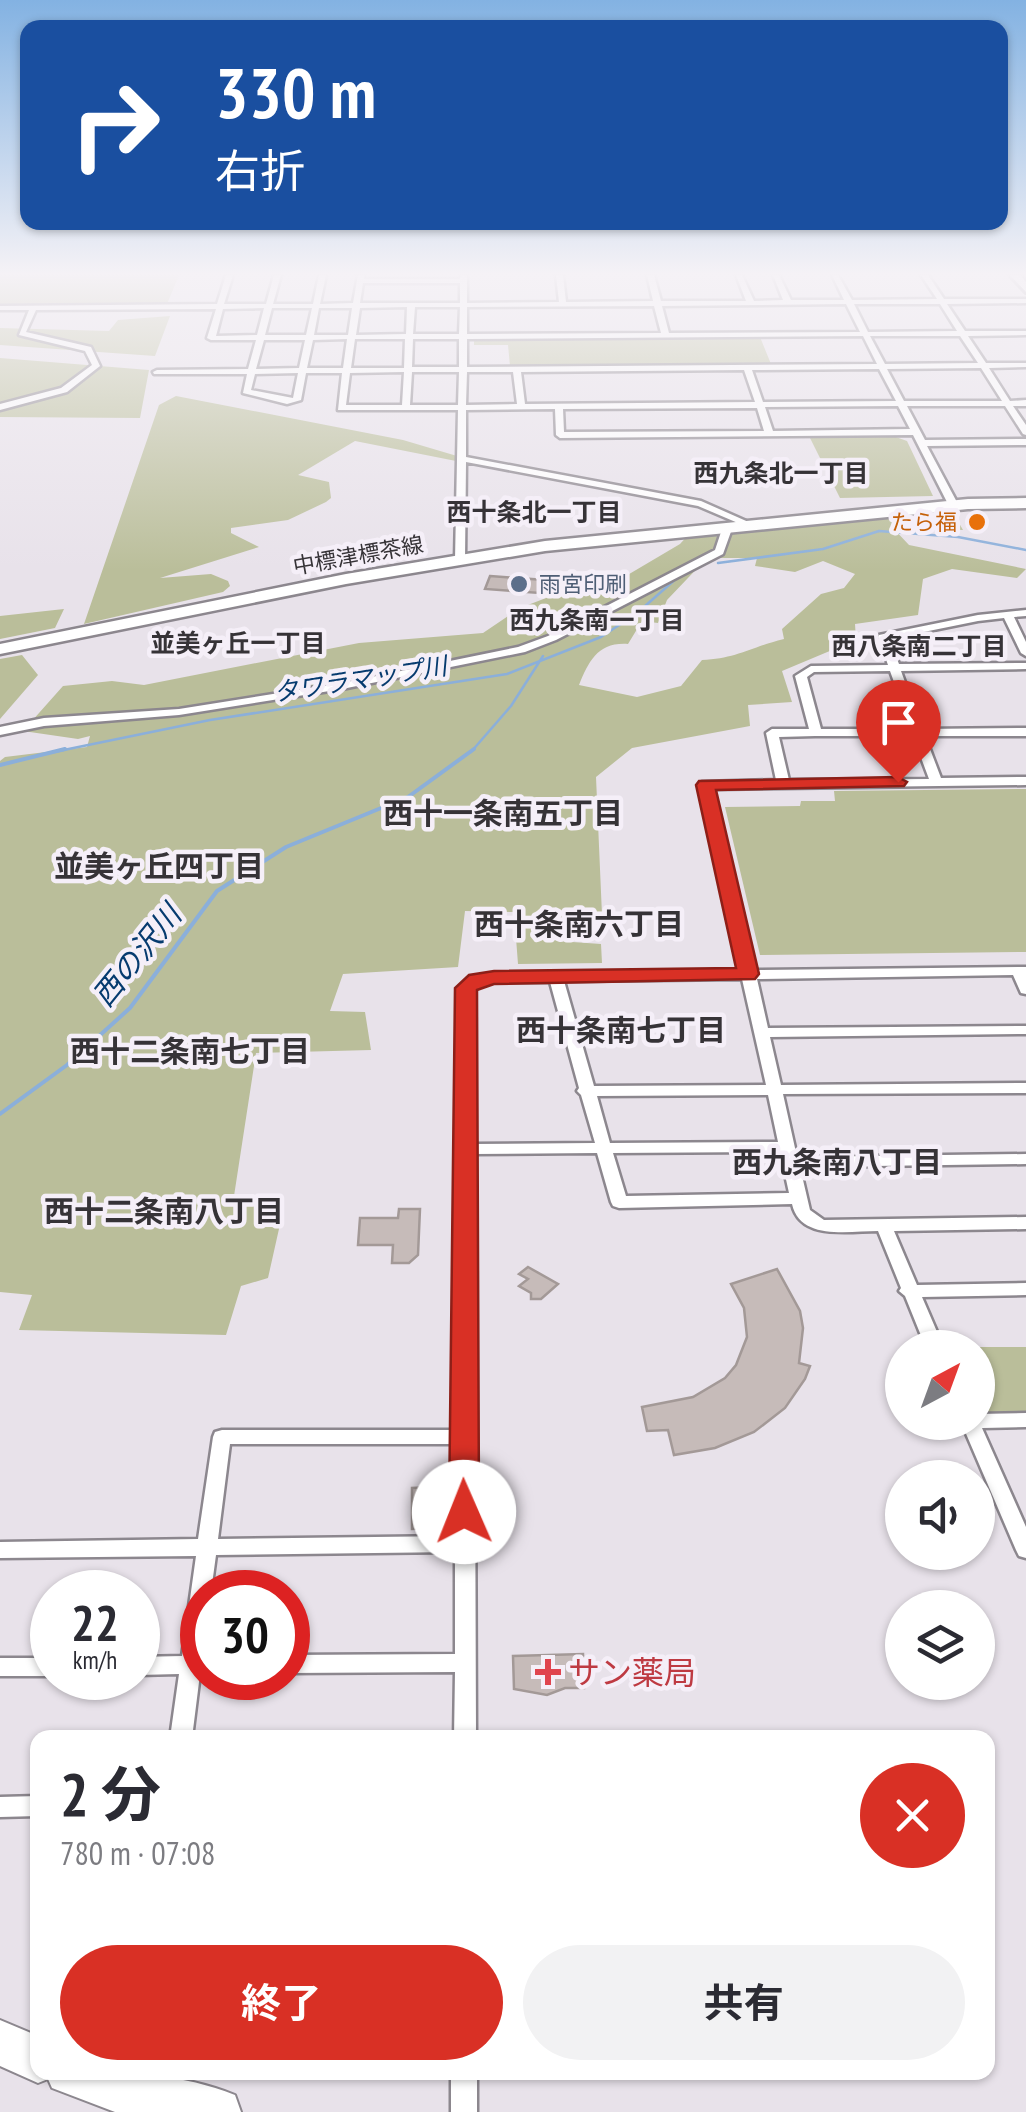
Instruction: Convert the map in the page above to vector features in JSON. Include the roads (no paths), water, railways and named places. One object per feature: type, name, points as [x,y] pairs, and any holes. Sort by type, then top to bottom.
[{"type":"highway","points":[[0,2043],[30,2056]]},
{"type":"highway","points":[[122,2081],[218,2112]]},
{"type":"main road","name":"中標津標茶線","points":[[0,648],[546,546],[748,524],[954,506],[1026,504]]},
{"type":"street","points":[[0,408],[64,390],[86,374]]},
{"type":"street","points":[[251,374],[246,391],[287,401],[298,400],[302,374]]},
{"type":"street","points":[[344,374],[340,408],[1026,403]]},
{"type":"street","points":[[406,407],[408,374]]},
{"type":"street","points":[[460,560],[464,374]]},
{"type":"street","points":[[517,374],[521,406]]},
{"type":"street","points":[[749,374],[770,434]]},
{"type":"street","points":[[885,374],[954,506]]},
{"type":"street","points":[[988,374],[1026,432]]},
{"type":"street","points":[[558,406],[560,435],[915,432]]},
{"type":"street","points":[[921,443],[1026,442]]},
{"type":"street","points":[[464,459],[701,504],[748,524]]},
{"type":"street","points":[[0,731],[44,722],[160,714],[325,689],[522,650],[719,552],[728,526]]},
{"type":"street","points":[[936,782],[883,637],[1026,614]]},
{"type":"street","points":[[1008,615],[1026,653]]},
{"type":"street","points":[[816,733],[801,676],[804,672],[892,666],[1026,666]]},
{"type":"street","points":[[784,783],[772,733],[1026,732]]},
{"type":"street","points":[[1026,781],[706,785],[802,1213],[821,1226],[1026,1223]]},
{"type":"street","points":[[465,1730],[466,988],[482,978],[1022,971],[1026,990]]},
{"type":"street","points":[[556,977],[619,1202],[799,1198]]},
{"type":"street","points":[[762,1033],[1026,1030]]},
{"type":"street","points":[[585,1091],[1026,1088]]},
{"type":"street","points":[[464,1149],[1026,1159]]},
{"type":"street","points":[[884,1226],[926,1330]]},
{"type":"street","points":[[908,1291],[1026,1289]]},
{"type":"street","points":[[995,1421],[1026,1420]]},
{"type":"street","points":[[204,1570],[222,1437],[463,1438]]},
{"type":"street","points":[[981,1440],[1026,1550]]},
{"type":"street","points":[[0,1550],[464,1544]]},
{"type":"street","points":[[310,1664],[466,1663]]},
{"type":"street","points":[[0,1667],[30,1667]]},
{"type":"street","points":[[183,1730],[189,1700]]},
{"type":"street","points":[[0,1806],[30,1806]]},
{"type":"street","points":[[464,2080],[464,2112]]},
{"type":"waterway","name":"タワラマップ川","points":[[718,563],[823,549],[879,531],[958,537],[1026,550]]},
{"type":"waterway","name":"タワラマップ川","points":[[540,661],[601,637],[636,614],[678,577]]},
{"type":"waterway","name":"タワラマップ川","points":[[540,661],[543,656]]},
{"type":"waterway","name":"タワラマップ川","points":[[54,752],[210,720],[507,674],[540,661]]},
{"type":"waterway","name":"西の沢川","points":[[473,750],[511,706],[540,661]]},
{"type":"waterway","name":"タワラマップ川","points":[[0,765],[65,749]]},
{"type":"waterway","name":"西の沢川","points":[[0,1114],[67,1065],[130,1008],[217,891],[286,847],[408,797],[473,750]]},
{"type":"place","name":"たら福","points":[[977,522]]},
{"type":"place","name":"雨宮印刷","points":[[519,584]]},
{"type":"place","name":"サン薬局","points":[[548,1672]]},
{"type":"district","name":"西九条北一丁目","points":[[781,473]]},
{"type":"district","name":"西十条北一丁目","points":[[534,512]]},
{"type":"district","name":"西九条南一丁目","points":[[597,620]]},
{"type":"district","name":"並美ヶ丘一丁目","points":[[238,643]]},
{"type":"district","name":"西八条南二丁目","points":[[919,646]]},
{"type":"district","name":"西十一条南五丁目","points":[[503,812]]},
{"type":"district","name":"並美ヶ丘四丁目","points":[[159,865]]},
{"type":"district","name":"西十条南六丁目","points":[[579,923]]},
{"type":"district","name":"西十条南七丁目","points":[[621,1029]]},
{"type":"district","name":"西十二条南七丁目","points":[[190,1050]]},
{"type":"district","name":"西九条南八丁目","points":[[837,1161]]},
{"type":"district","name":"西十二条南八丁目","points":[[164,1210]]}]
